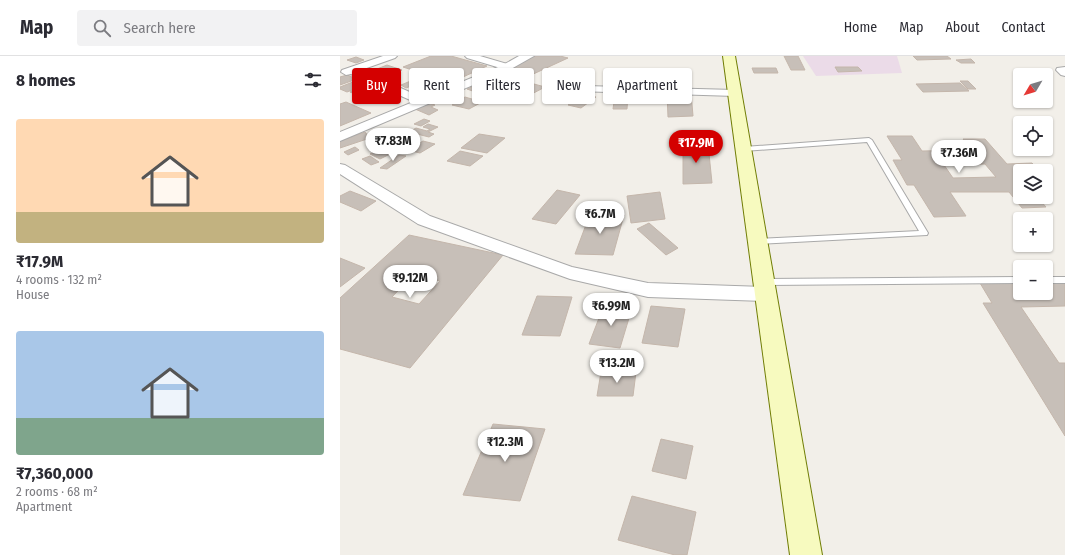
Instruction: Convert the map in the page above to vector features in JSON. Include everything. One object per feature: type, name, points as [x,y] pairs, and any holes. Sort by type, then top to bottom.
[{"type":"main road","points":[[729,56],[759,242],[806,555]]},
{"type":"street","points":[[358,68],[392,56]]},
{"type":"street","points":[[470,56],[506,67]]},
{"type":"street","points":[[464,84],[506,67],[528,56]]},
{"type":"street","points":[[340,75],[352,70]]},
{"type":"street","points":[[595,89],[735,93]]},
{"type":"street","points":[[340,137],[414,104]]},
{"type":"street","points":[[340,168],[424,220],[570,273],[648,290],[766,288]]},
{"type":"lane","points":[[744,149],[869,140],[924,233],[759,242]]},
{"type":"lane","points":[[766,288],[1013,280]]},
{"type":"lane","points":[[1053,280],[1065,280]]},
{"type":"shaded area","points":[[803,56],[897,56],[902,73],[816,76]]},
{"type":"building","points":[[431,56],[451,56],[487,66],[483,68],[472,68],[472,73],[464,77],[464,68],[409,69],[403,67]]},
{"type":"building","points":[[532,56],[560,56],[568,58],[546,68],[542,68],[542,70],[534,74],[534,68],[504,68]]},
{"type":"building","points":[[784,56],[798,56],[805,70],[791,70]]},
{"type":"building","points":[[913,56],[947,56],[951,59],[917,60]]},
{"type":"building","points":[[356,57],[364,60],[356,63],[347,60]]},
{"type":"building","points":[[971,59],[975,63],[961,63],[956,60]]},
{"type":"building","points":[[387,65],[396,68],[380,68]]},
{"type":"building","points":[[835,67],[858,67],[862,71],[838,72]]},
{"type":"building","points":[[752,68],[776,68],[778,73],[754,73]]},
{"type":"building","points":[[347,75],[352,77],[352,81],[340,85],[340,77]]},
{"type":"building","points":[[960,81],[968,81],[976,89],[968,89]]},
{"type":"building","points":[[352,82],[352,90],[347,92],[340,89],[340,87]]},
{"type":"building","points":[[409,82],[409,87],[406,88],[401,85]]},
{"type":"building","points":[[960,83],[969,91],[923,92],[916,84]]},
{"type":"building","points":[[534,84],[542,86],[542,89],[534,93]]},
{"type":"building","points":[[472,87],[472,91],[467,89]]},
{"type":"building","points":[[464,98],[472,99],[472,104],[478,104],[469,109],[452,105],[464,104]]},
{"type":"building","points":[[346,102],[371,113],[340,126],[340,104]]},
{"type":"building","points":[[427,104],[432,104],[435,105],[431,107],[438,110],[429,115],[415,109]]},
{"type":"building","points":[[569,104],[586,104],[581,108],[568,105]]},
{"type":"building","points":[[614,104],[627,104],[627,109],[613,109]]},
{"type":"building","points":[[667,104],[692,104],[693,116],[668,117]]},
{"type":"building","points":[[424,119],[430,121],[421,126],[414,124]]},
{"type":"building","points":[[428,124],[438,127],[428,132],[434,134],[429,137],[409,132],[416,128],[427,131],[430,129],[423,127]]},
{"type":"building","points":[[365,132],[370,138],[340,148],[340,141]]},
{"type":"building","points":[[479,134],[505,138],[487,153],[461,148]]},
{"type":"building","points":[[887,136],[912,136],[922,151],[972,150],[963,139],[985,139],[1007,164],[1032,163],[1033,164],[1013,164],[1013,197],[1009,192],[950,192],[966,216],[934,217],[914,185],[907,185],[893,160],[902,160]],"holes":[[[985,164],[996,177],[953,178],[944,165]]]},
{"type":"building","points":[[423,141],[435,144],[420,153],[408,150]]},
{"type":"building","points":[[683,144],[708,144],[712,183],[683,184]]},
{"type":"building","points":[[403,145],[411,147],[400,153],[392,151]]},
{"type":"building","points":[[355,147],[359,150],[348,155],[344,152]]},
{"type":"building","points":[[381,149],[390,154],[380,159],[370,154]]},
{"type":"building","points":[[460,151],[483,156],[470,166],[447,161]]},
{"type":"building","points":[[399,155],[406,156],[387,169],[380,168]]},
{"type":"building","points":[[370,156],[379,162],[371,165],[362,159]]},
{"type":"building","points":[[557,190],[580,195],[556,224],[532,219]]},
{"type":"building","points":[[350,191],[376,201],[361,211],[340,202],[340,196]]},
{"type":"building","points":[[660,192],[665,219],[631,223],[627,196]]},
{"type":"building","points":[[1019,204],[1043,204],[1046,207],[1022,208]]},
{"type":"building","points":[[590,214],[624,215],[613,255],[575,254]]},
{"type":"building","points":[[649,223],[678,248],[666,255],[637,229]]},
{"type":"building","points":[[409,235],[503,255],[410,368],[340,349],[340,298]],"holes":[[[413,275],[440,281],[419,304],[392,297]]]},
{"type":"building","points":[[340,258],[365,268],[340,287]]},
{"type":"building","points":[[1065,280],[1065,306],[1021,307],[1059,363],[1065,363],[1065,436],[983,303],[992,303],[980,283],[1013,282],[1013,300],[1053,300],[1053,281]]},
{"type":"building","points":[[537,296],[572,297],[560,336],[522,335]]},
{"type":"building","points":[[604,305],[632,308],[620,348],[589,344]]},
{"type":"building","points":[[651,306],[685,309],[678,347],[642,343]]},
{"type":"building","points":[[601,372],[636,372],[633,396],[597,396]]},
{"type":"building","points":[[493,424],[545,429],[520,501],[463,495]]},
{"type":"building","points":[[661,439],[693,446],[686,479],[652,471]]},
{"type":"building","points":[[632,496],[696,512],[687,555],[675,555],[618,540]]}]
